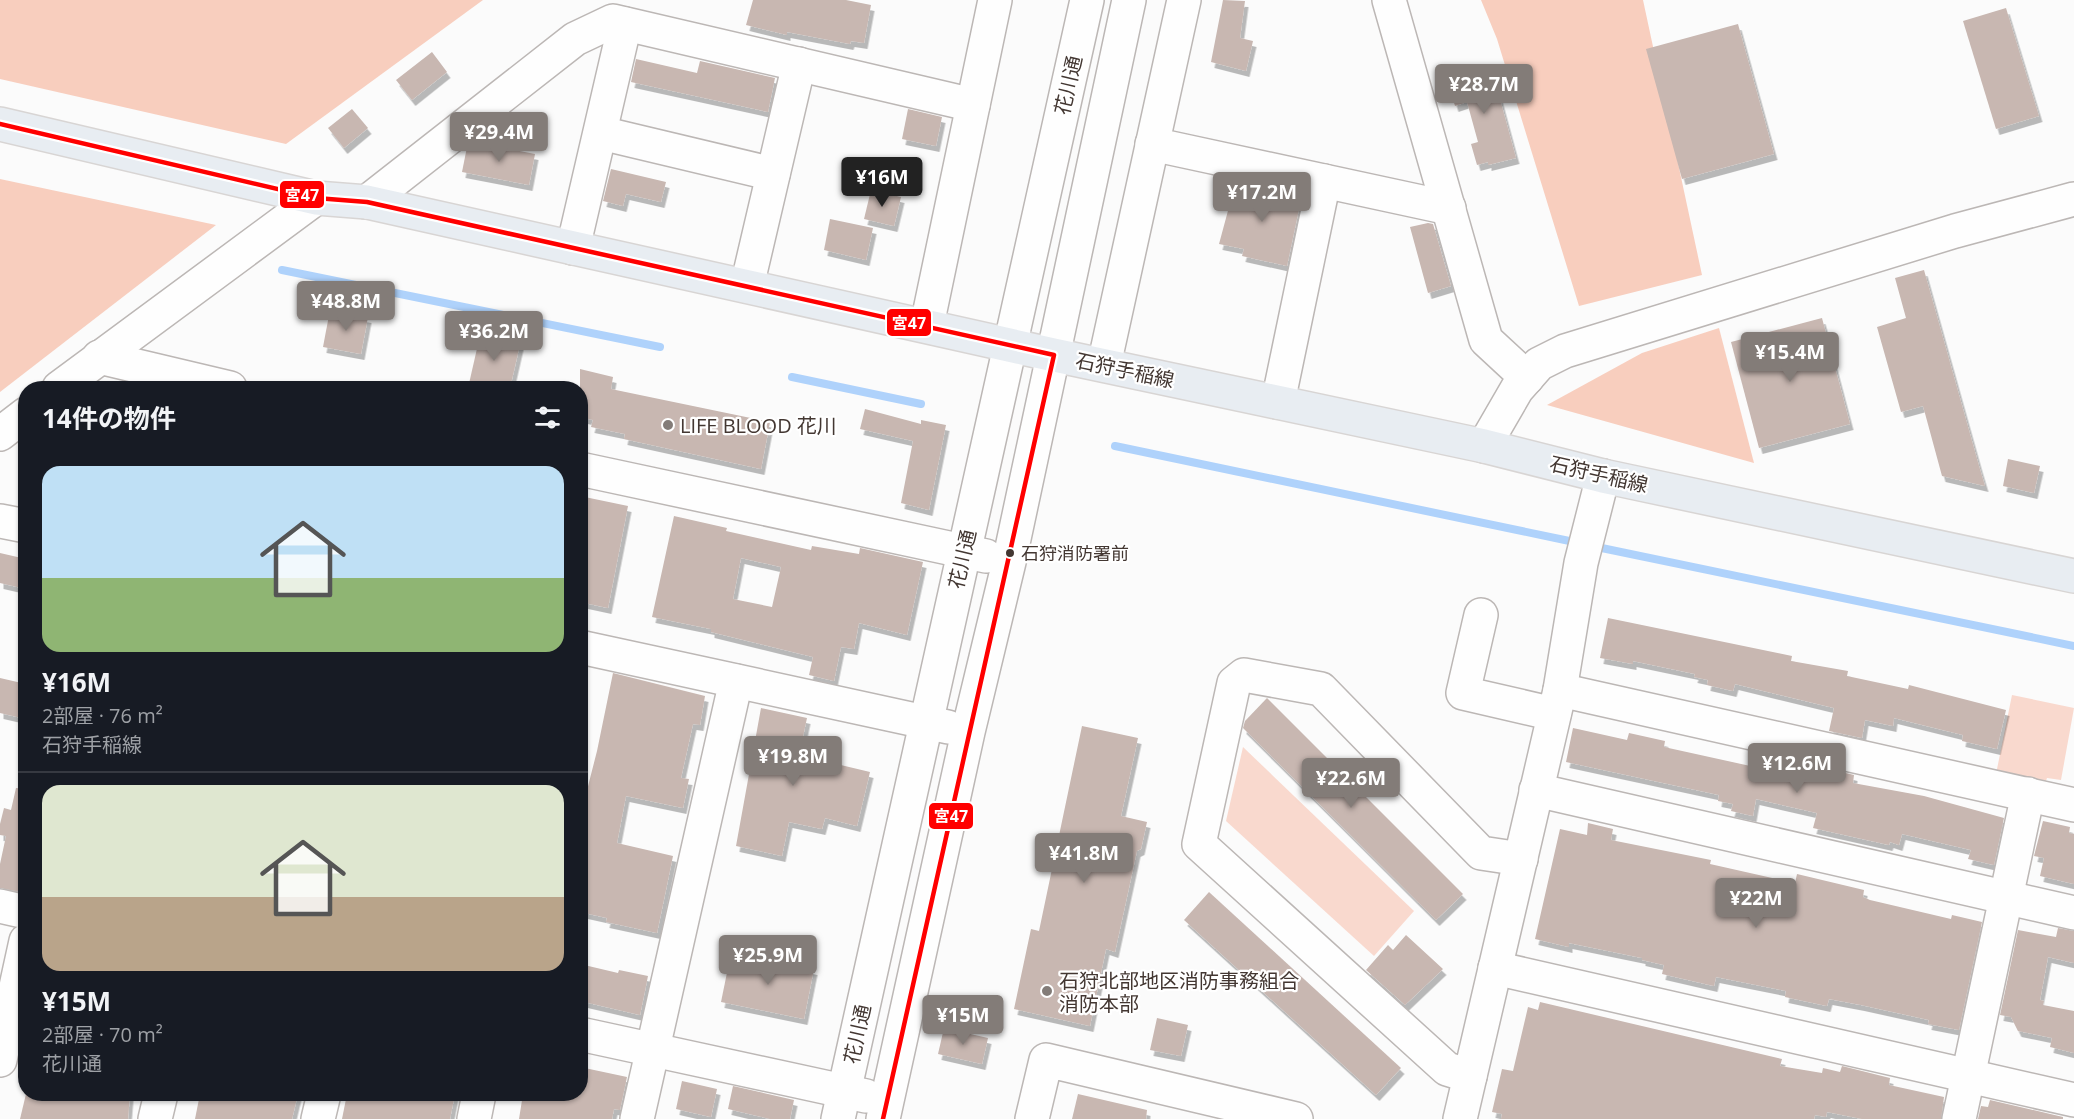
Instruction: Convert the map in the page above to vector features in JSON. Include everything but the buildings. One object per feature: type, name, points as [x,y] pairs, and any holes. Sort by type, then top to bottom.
[{"type":"main road","name":"石狩手稲線","points":[[0,124],[316,198],[367,202],[1104,366],[1484,446],[1603,476],[2074,576]]},
{"type":"street","points":[[927,325],[995,0]]},
{"type":"street","name":"花川通","points":[[841,1105],[1087,0]]},
{"type":"street","name":"花川通","points":[[885,1110],[968,732],[1009,562],[1129,0]]},
{"type":"street","points":[[1104,366],[1184,0]]},
{"type":"street","points":[[1389,0],[1486,340],[1527,378]]},
{"type":"street","points":[[367,202],[575,39],[613,21],[973,105]]},
{"type":"street","points":[[573,248],[625,24]]},
{"type":"street","points":[[747,286],[799,64]]},
{"type":"street","points":[[601,133],[773,174]]},
{"type":"street","points":[[1152,144],[1449,208]]},
{"type":"street","points":[[1278,402],[1324,181]]},
{"type":"street","points":[[68,381],[316,198]]},
{"type":"street","points":[[1484,446],[1517,389],[1539,364],[1565,351],[1944,234],[2074,199]]},
{"type":"street","points":[[99,357],[200,381]]},
{"type":"street","points":[[0,434],[18,420]]},
{"type":"street","points":[[588,471],[1009,562]]},
{"type":"street","points":[[1460,1119],[1557,702],[1581,563],[1603,476]]},
{"type":"street","points":[[0,521],[18,524]]},
{"type":"street","points":[[1481,615],[1463,693],[1557,702],[2074,805]]},
{"type":"street","points":[[588,653],[736,681],[968,732]]},
{"type":"street","points":[[1470,1076],[1447,1069],[1198,844],[1234,683],[1244,675],[1321,689],[1481,853],[1521,859]]},
{"type":"street","points":[[637,1119],[736,681]]},
{"type":"street","points":[[1536,790],[2074,914]]},
{"type":"street","points":[[1959,1119],[2028,795]]},
{"type":"street","points":[[0,906],[18,910]]},
{"type":"street","points":[[1495,968],[2074,1100]]},
{"type":"street","points":[[0,1060],[18,978]]},
{"type":"street","points":[[588,1036],[652,1050],[841,1105],[885,1110]]},
{"type":"street","points":[[1032,1119],[1046,1060],[1198,1108],[1296,1119]]},
{"type":"street","points":[[155,1119],[159,1101]]},
{"type":"street","points":[[318,1119],[322,1101]]},
{"type":"street","points":[[474,1119],[478,1101]]},
{"type":"shaded area","points":[[0,0],[483,0],[286,144],[0,79]]},
{"type":"shaded area","points":[[1481,0],[1643,0],[1702,275],[1579,306],[1497,39]]},
{"type":"shaded area","points":[[0,179],[216,225],[0,392]]},
{"type":"shaded area","points":[[1719,328],[1754,463],[1547,405],[1642,353]]},
{"type":"shaded area","points":[[2012,695],[2074,708],[2061,780],[2047,778],[2045,784],[1996,774]]},
{"type":"shaded area","points":[[1243,747],[1414,911],[1374,956],[1226,821]]},
{"type":"waterway","points":[[282,270],[660,347]]},
{"type":"waterway","points":[[792,377],[921,404]]},
{"type":"waterway","points":[[1115,446],[1579,543]]},
{"type":"waterway","points":[[1592,546],[2074,646]]},
{"type":"transit line","name":"宮47","points":[[0,124],[316,198],[367,202],[1054,355],[883,1119]]},
{"type":"place","name":"LIFE BLOOD 花川","points":[[668,425]]},
{"type":"place","name":"石狩消防署前","points":[[1010,553]]},
{"type":"place","name":"石狩北部地区消防事務組合 消防本部","points":[[1047,991]]}]
